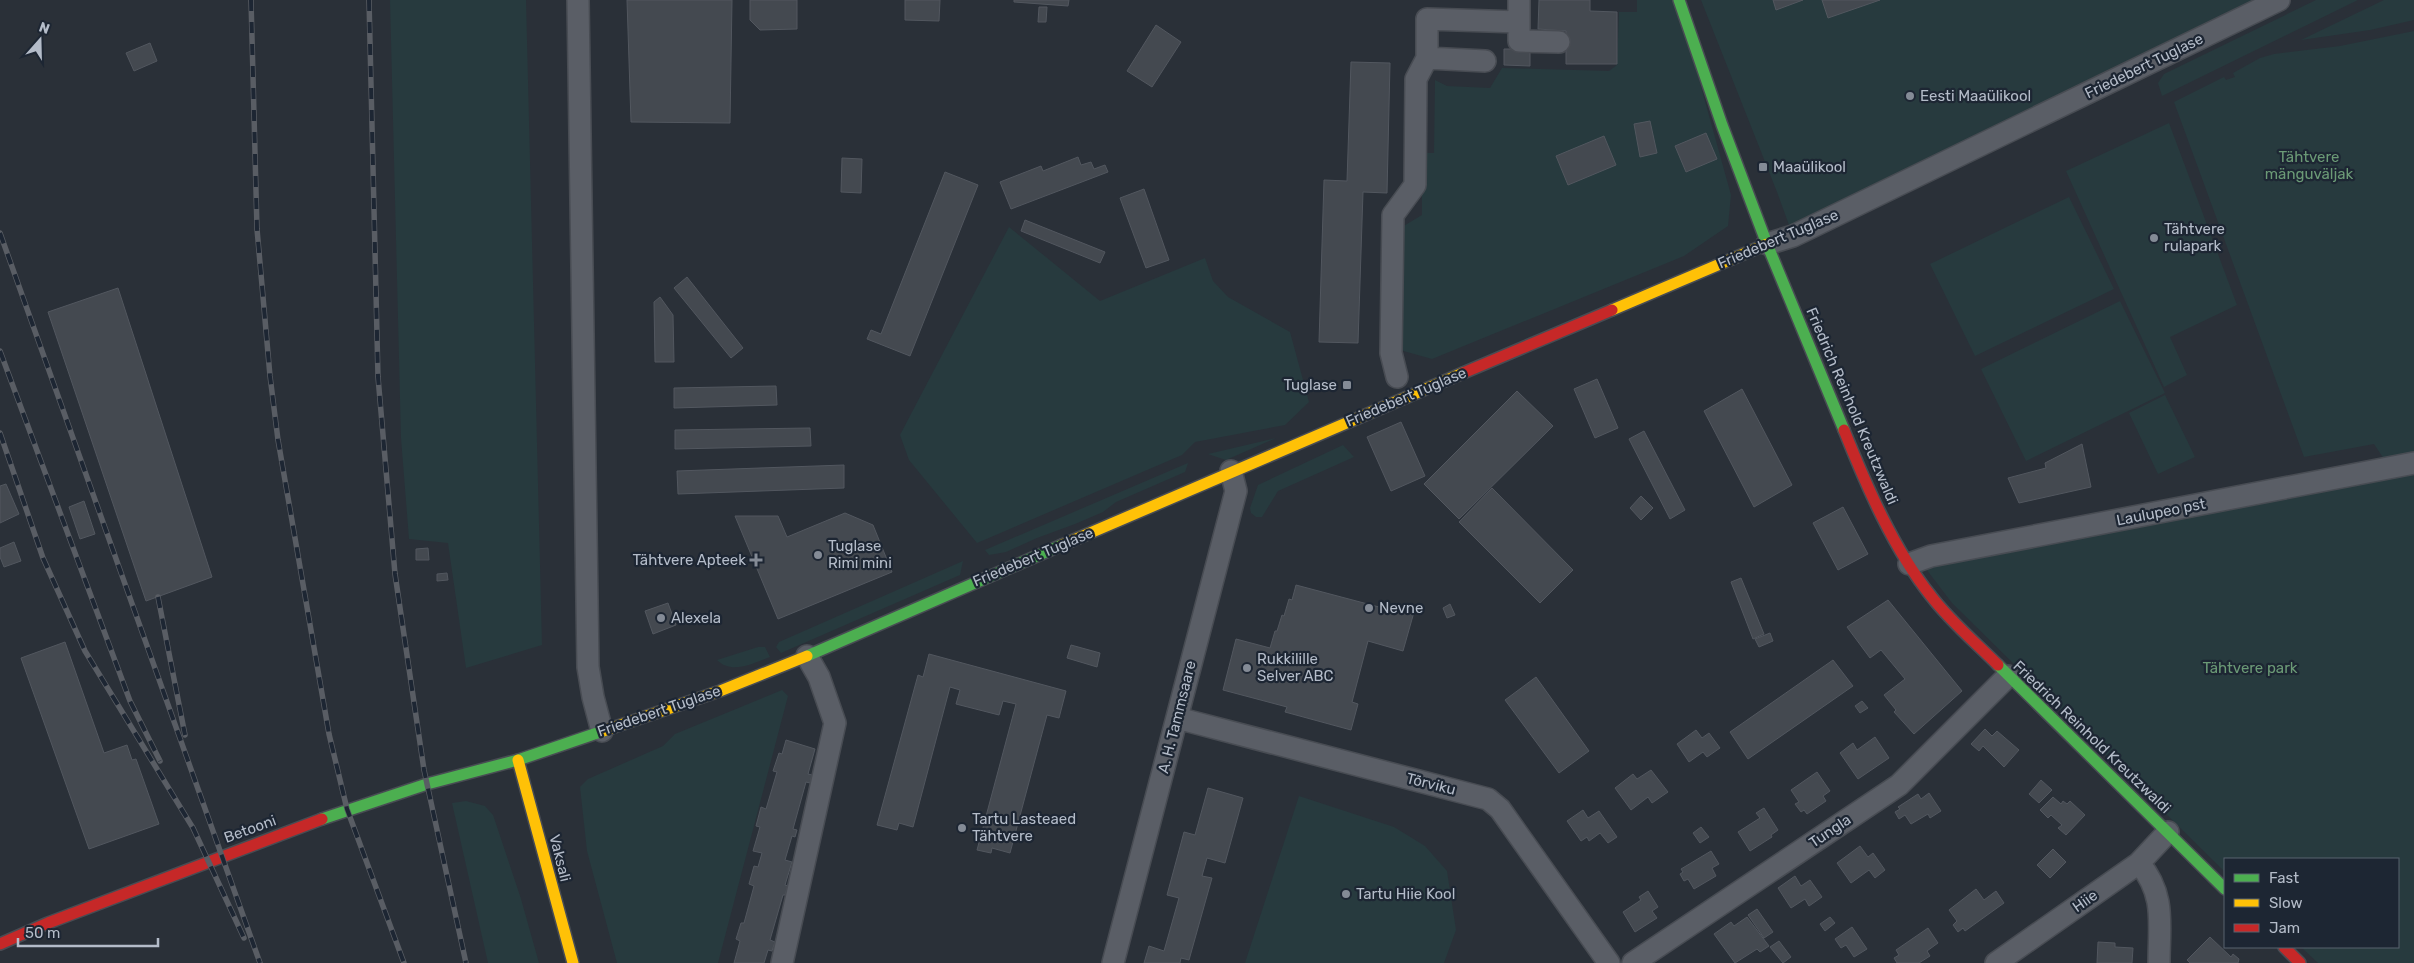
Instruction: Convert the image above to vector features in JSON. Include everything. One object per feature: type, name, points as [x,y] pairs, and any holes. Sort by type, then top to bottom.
[{"type":"street","points":[[578,0],[588,667],[593,697],[602,731]]},
{"type":"street","points":[[1519,0],[1519,41],[1559,42]]},
{"type":"street","name":"Friedrich Reinhold Kreutzwaldi","points":[[1679,0],[1722,125],[1767,244],[1866,484],[1909,564],[1931,597],[2008,676],[2224,888]]},
{"type":"street","name":"Friedebert Tuglase","points":[[518,760],[720,691],[807,656],[1231,471],[1767,244],[1793,236],[2278,0]]},
{"type":"street","points":[[1397,377],[1391,353],[1393,214],[1415,185],[1416,79],[1427,58],[1427,19],[1519,22]]},
{"type":"street","points":[[1427,58],[1485,61]]},
{"type":"street","name":"Laulupeo pst","points":[[1909,564],[1940,554],[2414,463]]},
{"type":"street","name":"A. H. Tammsaare","points":[[1113,963],[1236,491],[1231,471]]},
{"type":"street","points":[[782,963],[834,723],[819,677],[807,656]]},
{"type":"street","name":"Tungla","points":[[1633,963],[1899,785],[2008,676]]},
{"type":"street","name":"Tõrviku","points":[[1177,718],[1488,799],[1500,809],[1609,963]]},
{"type":"street","name":"Betooni","points":[[0,944],[57,920],[348,809],[427,784],[518,760]]},
{"type":"street","name":"Vaksali","points":[[518,760],[573,963]]},
{"type":"street","name":"Hiie","points":[[1996,963],[2139,863],[2168,832]]},
{"type":"street","points":[[2139,863],[2151,878],[2159,900],[2159,963]]},
{"type":"street","points":[[2285,948],[2300,963]]},
{"type":"green space","points":[[390,0],[526,0],[542,645],[466,668],[448,543],[409,539],[401,438]]},
{"type":"green space","points":[[1637,0],[1674,0],[1690,47],[1731,195],[1728,226],[1684,256],[1432,359],[1400,350],[1402,227],[1422,215],[1422,153],[1434,153],[1435,80],[1447,86],[1490,88],[1502,68],[1609,71],[1617,65],[1619,12],[1637,12]]},
{"type":"green space","name":"Eesti Maaülikool","points":[[1701,0],[2279,0],[1793,236]]},
{"type":"green space","points":[[2316,0],[2358,0],[2162,96],[2158,83],[2164,74]]},
{"type":"green space","points":[[2384,0],[2414,0],[2414,20],[2370,30],[2301,40]]},
{"type":"green space","name":"Tähtvere mänguväljak","points":[[2414,31],[2414,452],[2384,459],[2374,444],[2304,457],[2174,102],[2224,77],[2226,80],[2235,77],[2233,73],[2260,58],[2274,54],[2340,46]]},
{"type":"green space","name":"Tähtvere rulapark","points":[[2169,123],[2237,305],[2170,337],[2187,375],[2164,387],[2066,171]]},
{"type":"green space","points":[[2069,197],[2114,289],[1975,356],[1930,264]]},
{"type":"green space","points":[[1009,227],[1100,301],[1205,258],[1213,281],[1228,297],[1290,332],[1309,402],[1285,425],[1195,442],[1182,455],[977,543],[909,460],[900,435]]},
{"type":"green space","points":[[2120,301],[2165,393],[2026,461],[1981,369]]},
{"type":"green space","points":[[2165,395],[2195,457],[2158,474],[2129,413]]},
{"type":"green space","points":[[1276,438],[1226,460],[1208,454]]},
{"type":"green space","points":[[1343,445],[1354,457],[1278,491],[1262,517],[1256,517],[1251,513],[1250,508],[1258,485]]},
{"type":"green space","points":[[1188,463],[1185,472],[1116,502],[1103,512],[1075,524],[1006,552],[989,555],[985,550]]},
{"type":"green space","name":"Tähtvere park","points":[[2414,472],[2414,963],[2318,963],[2302,948],[2399,948],[2399,858],[2224,858],[2224,871],[1952,603],[1923,565]]},
{"type":"green space","points":[[963,561],[960,575],[781,653],[776,647],[779,642]]},
{"type":"green space","points":[[758,647],[765,647],[770,657],[750,665],[736,667],[729,667],[717,660]]},
{"type":"green space","points":[[782,690],[788,696],[718,963],[617,963],[587,851],[580,787],[588,779],[663,746],[675,734]]},
{"type":"green space","points":[[1299,796],[1394,827],[1425,846],[1447,871],[1456,930],[1444,963],[1245,963]]},
{"type":"green space","points":[[466,801],[485,806],[493,815],[521,899],[539,963],[488,963],[452,803]]},
{"type":"building","points":[[627,0],[732,0],[730,123],[631,122]]},
{"type":"building","points":[[750,0],[797,0],[797,29],[760,30],[750,20]]},
{"type":"building","points":[[905,0],[940,0],[939,21],[905,20]]},
{"type":"building","points":[[1014,0],[1069,0],[1068,6],[1014,2]]},
{"type":"building","points":[[1539,0],[1590,0],[1590,11],[1617,12],[1617,64],[1566,64],[1566,31],[1538,29]]},
{"type":"building","points":[[1773,0],[1803,0],[1776,10]]},
{"type":"building","points":[[1822,0],[1880,0],[1828,18]]},
{"type":"building","points":[[1039,7],[1047,7],[1046,22],[1038,22]]},
{"type":"building","points":[[1156,25],[1181,42],[1152,87],[1127,71]]},
{"type":"building","points":[[150,43],[157,61],[134,71],[126,53]]},
{"type":"building","points":[[1504,49],[1530,49],[1530,66],[1504,65]]},
{"type":"building","points":[[1351,62],[1390,63],[1387,193],[1363,192],[1358,343],[1319,342],[1324,180],[1347,181]]},
{"type":"building","points":[[1650,121],[1657,153],[1640,157],[1634,124]]},
{"type":"building","points":[[1706,133],[1717,159],[1686,172],[1675,146]]},
{"type":"building","points":[[1604,136],[1616,165],[1568,185],[1556,156]]},
{"type":"building","points":[[1078,157],[1081,165],[1091,162],[1094,169],[1105,165],[1108,172],[1011,209],[1000,182],[1041,166],[1043,171]]},
{"type":"building","points":[[842,158],[862,159],[861,193],[841,192]]},
{"type":"building","points":[[945,172],[978,185],[910,356],[867,339],[871,330],[881,334]]},
{"type":"building","points":[[1144,189],[1169,260],[1146,268],[1120,198]]},
{"type":"building","points":[[1025,220],[1105,252],[1100,263],[1021,231]]},
{"type":"building","points":[[687,277],[743,348],[731,358],[674,288]]},
{"type":"building","points":[[118,288],[212,577],[146,601],[48,312]]},
{"type":"building","points":[[660,297],[673,315],[674,362],[655,362],[654,302]]},
{"type":"building","points":[[1597,379],[1618,428],[1595,438],[1574,389]]},
{"type":"building","points":[[776,386],[777,405],[674,408],[674,388]]},
{"type":"building","points":[[1742,389],[1792,485],[1754,507],[1704,411]]},
{"type":"building","points":[[1517,391],[1553,426],[1459,519],[1424,484]]},
{"type":"building","points":[[1401,422],[1425,476],[1391,491],[1367,437]]},
{"type":"building","points":[[810,428],[811,446],[675,449],[675,430]]},
{"type":"building","points":[[1644,431],[1685,510],[1670,519],[1629,439]]},
{"type":"building","points":[[2082,444],[2091,487],[2019,503],[2008,478],[2046,468],[2045,463]]},
{"type":"building","points":[[844,465],[844,488],[678,494],[677,471]]},
{"type":"building","points":[[6,484],[19,514],[0,523],[0,486]]},
{"type":"building","points":[[1492,488],[1573,570],[1540,603],[1459,522]]},
{"type":"building","points":[[1641,496],[1653,508],[1641,520],[1630,508]]},
{"type":"building","points":[[84,501],[95,534],[80,539],[69,507]]},
{"type":"building","points":[[1843,507],[1868,554],[1838,570],[1813,523]]},
{"type":"building","name":"Tuglase Rimi mini","points":[[845,513],[873,525],[892,572],[778,619],[735,516],[778,516],[787,537]]},
{"type":"building","points":[[14,542],[21,561],[4,567],[0,557],[0,548]]},
{"type":"building","points":[[428,548],[429,560],[416,560],[416,549]]},
{"type":"building","points":[[447,573],[448,580],[437,581],[437,574]]},
{"type":"building","points":[[1741,578],[1764,634],[1753,639],[1731,582]]},
{"type":"building","points":[[1296,585],[1379,607],[1380,603],[1414,612],[1403,651],[1368,641],[1352,702],[1358,704],[1351,730],[1285,712],[1287,707],[1223,690],[1236,639],[1270,648],[1289,599],[1292,600]]},
{"type":"building","points":[[1888,600],[1962,691],[1914,734],[1894,712],[1896,710],[1884,695],[1905,679],[1881,650],[1870,658],[1847,627]]},
{"type":"building","name":"Alexela","points":[[668,603],[676,625],[653,634],[645,611]]},
{"type":"building","points":[[1450,604],[1455,615],[1447,618],[1443,608]]},
{"type":"building","points":[[1770,633],[1773,641],[1759,647],[1755,639]]},
{"type":"building","points":[[65,642],[104,753],[127,745],[132,760],[136,759],[159,824],[89,849],[21,658]]},
{"type":"building","points":[[1071,645],[1100,653],[1097,667],[1067,658]]},
{"type":"building","name":"Tartu Lasteaed Tähtvere","points":[[929,654],[1066,691],[1059,718],[1047,715],[1010,853],[992,848],[991,853],[977,850],[1016,704],[1003,701],[999,715],[956,704],[960,690],[950,687],[913,827],[899,823],[897,830],[877,825],[918,675],[923,677]]},
{"type":"building","points":[[1833,660],[1853,686],[1748,759],[1730,732]]},
{"type":"building","points":[[1536,677],[1589,751],[1559,773],[1505,700]]},
{"type":"building","points":[[1862,701],[1868,708],[1860,713],[1855,706]]},
{"type":"building","points":[[1985,729],[1992,736],[1997,731],[2019,750],[2004,767],[1983,746],[1979,751],[1971,744]]},
{"type":"building","points":[[1696,730],[1702,738],[1709,733],[1720,748],[1707,757],[1703,752],[1689,762],[1677,744]]},
{"type":"building","points":[[1875,737],[1889,758],[1858,779],[1840,753],[1853,743],[1857,750]]},
{"type":"building","points":[[786,740],[815,749],[808,774],[812,775],[810,783],[806,782],[793,829],[797,830],[795,837],[792,836],[785,860],[792,862],[785,885],[788,886],[785,895],[783,895],[770,940],[775,942],[772,951],[768,950],[764,963],[734,963],[740,941],[736,939],[741,923],[744,923],[754,886],[749,884],[754,866],[758,867],[762,853],[753,851],[760,827],[756,826],[761,807],[766,809],[777,772],[773,771],[779,753],[782,754]]},
{"type":"building","points":[[1651,770],[1668,792],[1652,803],[1648,797],[1631,810],[1615,788],[1633,774],[1637,779]]},
{"type":"building","points":[[1817,772],[1830,791],[1823,796],[1826,801],[1807,814],[1804,810],[1801,812],[1795,804],[1799,802],[1791,790]]},
{"type":"building","points":[[2041,780],[2052,790],[2039,803],[2029,794]]},
{"type":"building","points":[[1208,788],[1243,798],[1225,863],[1207,858],[1202,876],[1212,878],[1189,960],[1181,958],[1180,963],[1144,963],[1149,946],[1164,951],[1179,898],[1167,895],[1184,832],[1195,835]]},
{"type":"building","points":[[1929,793],[1941,811],[1930,818],[1928,814],[1911,824],[1905,815],[1899,819],[1895,812],[1900,809],[1898,807],[1918,794],[1921,799]]},
{"type":"building","points":[[2053,797],[2061,804],[2063,801],[2067,804],[2070,801],[2085,815],[2066,835],[2058,828],[2062,825],[2051,815],[2048,818],[2040,810]]},
{"type":"building","points":[[1764,808],[1778,830],[1771,835],[1772,837],[1750,851],[1738,832],[1760,818],[1756,813]]},
{"type":"building","points":[[1583,810],[1588,818],[1599,811],[1617,837],[1608,843],[1600,833],[1589,841],[1587,837],[1581,841],[1567,821]]},
{"type":"building","points":[[1701,827],[1709,837],[1700,843],[1693,833]]},
{"type":"building","points":[[1860,846],[1868,857],[1873,853],[1885,870],[1875,878],[1869,870],[1851,883],[1837,863]]},
{"type":"building","points":[[2053,849],[2066,862],[2050,878],[2037,865]]},
{"type":"building","points":[[1711,851],[1719,864],[1712,868],[1716,876],[1694,889],[1688,879],[1684,881],[1680,874],[1683,872],[1681,869]]},
{"type":"building","points":[[1795,876],[1801,886],[1810,880],[1822,897],[1809,906],[1805,899],[1791,908],[1778,888]]},
{"type":"building","points":[[1976,889],[1984,900],[1996,891],[2004,903],[1965,931],[1963,928],[1958,932],[1953,925],[1957,921],[1949,910]]},
{"type":"building","points":[[1648,891],[1658,907],[1652,911],[1657,918],[1635,932],[1623,912],[1641,900],[1639,897]]},
{"type":"building","points":[[1757,909],[1773,932],[1764,938],[1748,915]]},
{"type":"building","points":[[1747,917],[1769,946],[1760,952],[1757,949],[1735,963],[1714,934],[1731,922],[1734,926]]},
{"type":"building","points":[[1830,917],[1835,923],[1825,931],[1820,924]]},
{"type":"building","points":[[1852,927],[1867,949],[1854,957],[1846,945],[1841,948],[1835,939]]},
{"type":"building","points":[[1928,928],[1938,943],[1927,951],[1930,956],[1919,963],[1897,963],[1894,958],[1899,955],[1896,950]]},
{"type":"building","points":[[2210,937],[2231,957],[2233,954],[2239,959],[2238,963],[2190,963],[2187,960]]},
{"type":"building","points":[[1779,941],[1791,957],[1783,963],[1770,947]]},
{"type":"building","points":[[2098,942],[2115,943],[2115,947],[2133,948],[2132,963],[2097,963]]},
{"type":"railway","points":[[251,0],[257,229],[270,376],[278,440],[329,734],[347,809],[404,963]]},
{"type":"railway","points":[[369,0],[378,377],[395,574],[424,770],[466,963]]},
{"type":"railway","points":[[0,233],[260,963]]},
{"type":"railway","points":[[0,351],[130,701],[160,761]]},
{"type":"railway","points":[[0,433],[43,558],[85,651],[193,828],[244,938]]},
{"type":"railway","points":[[158,597],[185,735]]},
{"type":"traffic: fast","points":[[1679,0],[1722,125],[1767,244],[1844,430]]},
{"type":"traffic: fast","points":[[807,656],[1062,545]]},
{"type":"traffic: fast","points":[[1998,665],[2224,888]]},
{"type":"traffic: fast","points":[[322,819],[427,784],[518,760],[603,731]]},
{"type":"traffic: slow","points":[[1612,310],[1767,244]]},
{"type":"traffic: slow","points":[[1062,545],[1463,373]]},
{"type":"traffic: slow","points":[[603,731],[720,691],[807,656]]},
{"type":"traffic: slow","points":[[518,760],[573,963]]},
{"type":"traffic: jam","points":[[1463,373],[1612,310]]},
{"type":"traffic: jam","points":[[1844,430],[1882,516],[1893,538],[1918,578],[1946,614],[1998,665]]},
{"type":"traffic: jam","points":[[0,944],[48,923],[322,819]]},
{"type":"traffic: jam","points":[[2285,948],[2300,963]]},
{"type":"place","name":"Eesti Maaülikool","points":[[1910,96]]},
{"type":"place","name":"Maaülikool","points":[[1763,167]]},
{"type":"place","name":"Tähtvere rulapark","points":[[2154,238]]},
{"type":"place","name":"Tuglase","points":[[1347,385]]},
{"type":"place","name":"Tuglase Rimi mini","points":[[818,555]]},
{"type":"place","name":"Tähtvere Apteek","points":[[756,560]]},
{"type":"place","name":"Nevne","points":[[1369,608]]},
{"type":"place","name":"Alexela","points":[[661,618]]},
{"type":"place","name":"Rukkilille Selver ABC","points":[[1247,668]]},
{"type":"place","name":"Tartu Lasteaed Tähtvere","points":[[962,828]]},
{"type":"place","name":"Tartu Hiie Kool","points":[[1346,894]]}]
